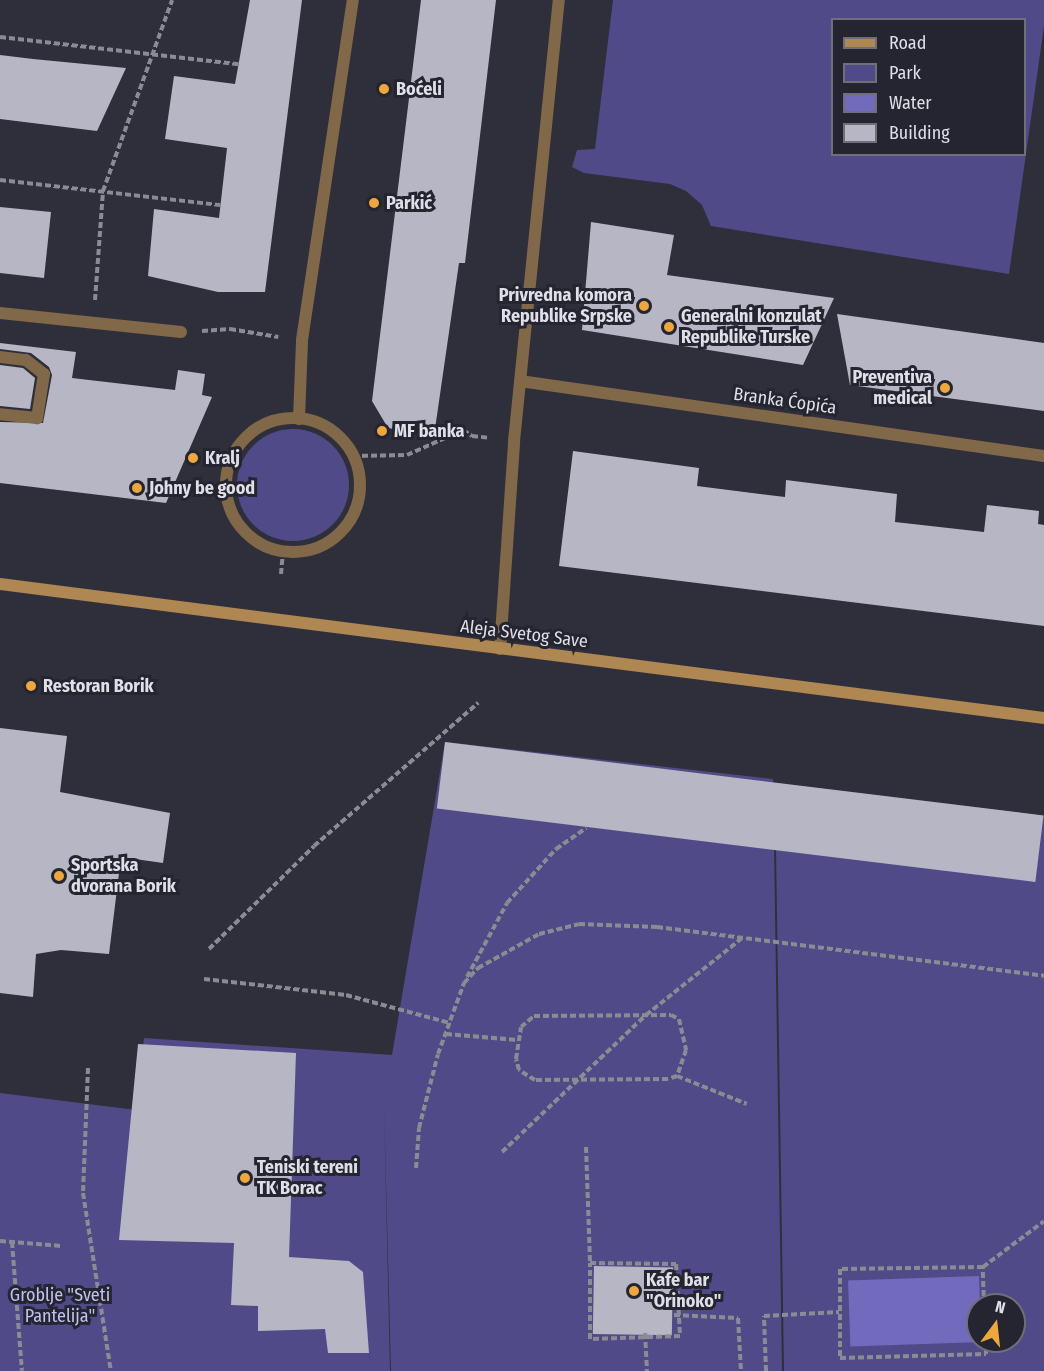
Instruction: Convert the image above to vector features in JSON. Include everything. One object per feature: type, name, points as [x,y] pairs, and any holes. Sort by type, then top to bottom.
[{"type":"main road","name":"Aleja Svetog Save","points":[[0,584],[1044,718]]},
{"type":"street","points":[[299,419],[302,340],[353,0]]},
{"type":"street","points":[[500,649],[514,441],[559,0]]},
{"type":"street","points":[[0,313],[181,332]]},
{"type":"street","points":[[0,357],[26,360],[44,374],[37,418],[0,414]]},
{"type":"street","name":"Branka Ćopića","points":[[520,381],[1044,456]]},
{"type":"street","points":[[299,419],[330,431],[353,456],[360,478],[358,501],[350,521],[334,538],[314,549],[283,551],[251,537],[236,521],[228,502],[226,481],[230,460],[242,442],[258,428],[278,420],[299,419]]},
{"type":"path","points":[[94,322],[103,191],[172,0]]},
{"type":"path","points":[[0,37],[238,64]]},
{"type":"path","points":[[0,180],[221,205]]},
{"type":"path","points":[[181,332],[230,329],[302,340]]},
{"type":"path","points":[[353,456],[407,455],[463,430],[472,436],[514,441]]},
{"type":"path","points":[[280,574],[283,551]]},
{"type":"path","points":[[209,948],[314,846],[478,703]]},
{"type":"path","points":[[416,1168],[419,1128],[446,1034],[464,983],[507,903],[556,849],[586,828]]},
{"type":"path","points":[[464,983],[478,968],[539,934],[579,924],[657,927],[1044,976]]},
{"type":"path","points":[[502,1152],[575,1080],[646,1015],[742,938]]},
{"type":"path","points":[[204,980],[346,996],[450,1023]]},
{"type":"path","points":[[676,1076],[686,1050],[679,1019],[646,1015],[534,1016],[521,1027],[518,1040],[519,1070],[528,1077],[575,1080],[676,1076],[747,1104]]},
{"type":"path","points":[[446,1034],[518,1040]]},
{"type":"path","points":[[88,1068],[82,1193],[111,1371]]},
{"type":"path","points":[[586,1147],[590,1339],[645,1335],[680,1336],[676,1315],[676,1264],[590,1263]]},
{"type":"path","points":[[986,1353],[840,1358],[840,1269],[983,1267],[1044,1221]]},
{"type":"path","points":[[0,1241],[62,1246]]},
{"type":"path","points":[[12,1242],[22,1371]]},
{"type":"path","points":[[983,1267],[984,1293]]},
{"type":"path","points":[[766,1371],[764,1316],[839,1312]]},
{"type":"path","points":[[676,1315],[738,1318],[741,1371]]},
{"type":"path","points":[[645,1335],[647,1371]]},
{"type":"green space","points":[[613,0],[1044,0],[1044,26],[1026,154],[1026,18],[831,18],[831,156],[1026,156],[1009,274],[711,226],[702,205],[686,191],[670,184],[584,173],[572,167],[577,150],[595,149]]},
{"type":"green space","points":[[293,429],[314,434],[332,446],[344,464],[349,485],[344,506],[332,524],[314,536],[293,541],[272,536],[254,524],[242,506],[237,485],[242,464],[254,446],[272,434]]},
{"type":"green space","name":"Groblje \"Sveti Pantelija\"","points":[[445,742],[773,779],[782,1371],[391,1371],[384,1107],[390,1371],[0,1371],[0,1093],[136,1110],[144,1038],[392,1055]]},
{"type":"green space","points":[[775,783],[1044,816],[1044,1371],[784,1371]]},
{"type":"water","points":[[979,1276],[980,1293],[966,1293],[966,1342],[850,1347],[848,1281]]},
{"type":"building","points":[[250,0],[302,0],[265,292],[218,292],[148,276],[154,209],[219,218],[227,148],[165,139],[174,76],[235,84]]},
{"type":"building","points":[[421,0],[496,0],[465,263],[459,263],[435,429],[423,426],[406,431],[388,428],[372,401]]},
{"type":"building","points":[[0,55],[126,68],[97,131],[0,119]]},
{"type":"building","points":[[0,207],[51,212],[44,278],[0,273]]},
{"type":"building","points":[[591,222],[674,235],[667,275],[834,298],[803,365],[582,330]]},
{"type":"building","points":[[837,314],[1044,343],[1044,411],[850,385]]},
{"type":"building","points":[[0,343],[76,352],[72,378],[175,390],[178,370],[205,374],[202,395],[212,397],[166,503],[0,483],[0,422],[43,423],[52,375],[49,367],[31,353],[0,349]]},
{"type":"building","points":[[0,365],[23,368],[35,378],[30,409],[0,406]]},
{"type":"building","points":[[573,451],[699,468],[697,486],[785,497],[786,480],[897,494],[895,522],[984,532],[987,505],[1039,511],[1038,524],[1044,525],[1044,626],[559,566]]},
{"type":"building","name":"Sportska dvorana Borik","points":[[0,728],[67,736],[60,792],[170,813],[163,863],[121,857],[109,954],[61,950],[36,954],[33,997],[0,993]]},
{"type":"building","points":[[445,742],[1044,815],[1035,882],[437,809]]},
{"type":"building","points":[[138,1044],[296,1053],[289,1257],[349,1261],[363,1272],[369,1353],[328,1353],[325,1329],[258,1331],[258,1306],[231,1305],[234,1243],[119,1240]]},
{"type":"building","name":"Kafe bar \"Orinoko\"","points":[[594,1266],[673,1267],[672,1335],[593,1334]]},
{"type":"place","name":"Boćeli","points":[[384,89]]},
{"type":"place","name":"Parkić","points":[[374,203]]},
{"type":"place","name":"Privredna komora Republike Srpske","points":[[644,306]]},
{"type":"place","name":"Generalni konzulat Republike Turske","points":[[669,327]]},
{"type":"place","name":"Preventiva medical","points":[[945,388]]},
{"type":"place","name":"MF banka","points":[[382,431]]},
{"type":"place","name":"Kralj","points":[[193,458]]},
{"type":"place","name":"Johny be good","points":[[137,488]]},
{"type":"place","name":"Restoran Borik","points":[[31,686]]},
{"type":"place","name":"Sportska dvorana Borik","points":[[59,876]]},
{"type":"place","name":"Teniski tereni TK Borac","points":[[245,1178]]},
{"type":"place","name":"Kafe bar \"Orinoko\"","points":[[634,1291]]}]
